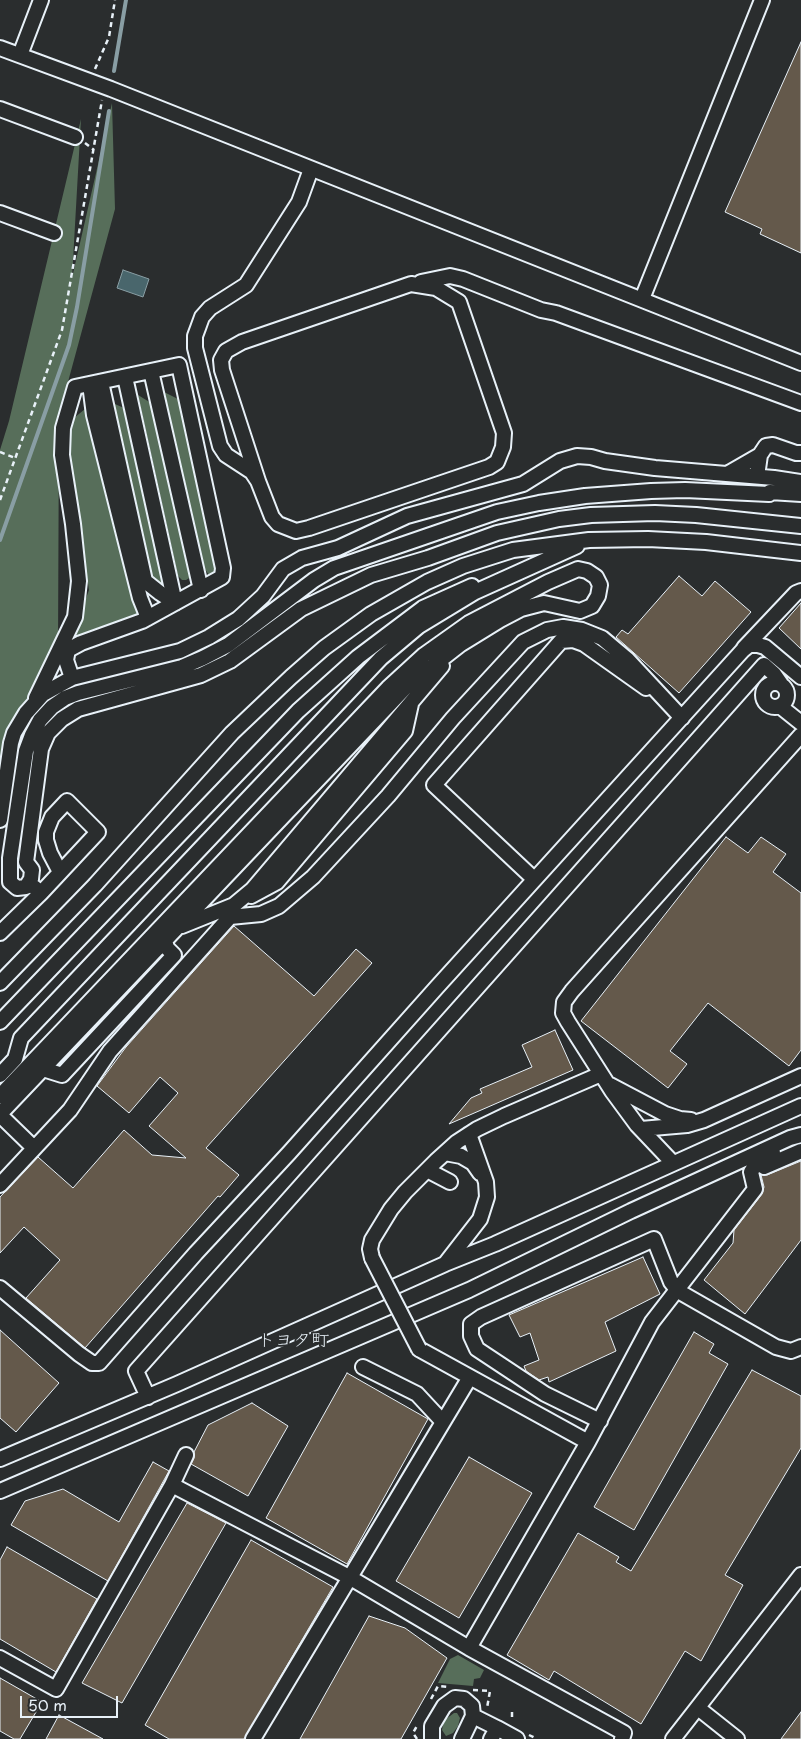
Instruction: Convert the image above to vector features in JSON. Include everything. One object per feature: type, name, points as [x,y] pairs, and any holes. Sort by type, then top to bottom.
[{"type":"street","points":[[20,55],[41,0]]},
{"type":"street","points":[[642,300],[762,0]]},
{"type":"street","points":[[0,48],[111,89],[801,363]]},
{"type":"street","points":[[0,109],[76,138]]},
{"type":"street","points":[[258,481],[252,472],[226,455],[220,446],[195,348],[195,336],[202,317],[210,308],[246,285],[298,202],[311,169]]},
{"type":"street","points":[[0,213],[54,233]]},
{"type":"street","points":[[411,284],[436,288],[460,302],[504,433],[503,447],[497,462],[480,470],[309,528],[296,530],[278,524],[272,517],[258,481],[222,370],[221,360],[226,351],[242,342],[411,284],[450,276],[463,279],[541,310],[556,313],[801,403]]},
{"type":"street","points":[[0,820],[11,742],[20,721],[35,701],[75,617],[79,581],[73,524],[62,455],[63,428],[75,387],[180,366],[223,568],[222,577],[148,618],[81,643],[68,650],[66,660],[72,678]]},
{"type":"street","points":[[152,371],[201,590]]},
{"type":"street","points":[[125,377],[175,603]]},
{"type":"street","points":[[95,383],[145,581],[175,603]]},
{"type":"street","points":[[95,383],[94,415],[140,598],[148,618]]},
{"type":"street","points":[[757,476],[760,455],[766,446],[773,445],[801,453]]},
{"type":"street","points":[[727,474],[760,455]]},
{"type":"street","points":[[35,701],[56,686],[72,678],[180,651],[209,637],[238,619],[263,596],[283,569],[302,558],[338,548],[407,516],[523,484],[560,461],[577,456],[622,464],[757,476],[801,482]]},
{"type":"street","points":[[801,494],[685,490],[651,491],[584,496],[497,512],[334,568],[314,580],[228,645],[203,658],[182,667],[78,693],[65,698],[52,707],[40,720],[26,751],[9,875],[10,882],[17,888],[26,887],[32,879],[32,870],[26,862],[41,749],[48,733],[62,719],[78,710],[201,676],[230,661],[301,609],[371,574],[428,558],[497,533],[559,519],[620,513],[696,514],[801,526]]},
{"type":"street","points":[[0,983],[95,885],[232,733],[291,676],[324,648],[371,614],[427,582],[463,566],[513,550],[588,540],[648,539],[696,541],[801,553]]},
{"type":"street","points":[[0,1022],[298,711],[358,657],[423,608],[494,575],[588,540]]},
{"type":"street","points":[[0,1075],[15,1059],[21,1038],[382,658],[419,626],[476,592],[588,540]]},
{"type":"street","points":[[0,1096],[381,696],[424,655],[469,623],[569,573],[578,569],[596,576],[600,585],[598,596],[592,606],[580,611],[544,603],[521,609],[461,644],[406,687],[0,1115],[34,1148]]},
{"type":"street","points":[[0,1288],[80,1354],[92,1363],[99,1363],[534,879],[743,650],[796,593],[801,591]]},
{"type":"street","points":[[0,1185],[70,1110],[110,1051],[230,916],[261,914],[279,906],[313,877],[388,796],[453,718],[523,642],[547,630],[564,627],[582,630],[602,638],[628,659],[682,718]]},
{"type":"street","points":[[68,632],[75,641],[81,643]]},
{"type":"street","points":[[534,879],[434,785],[562,641],[572,640],[584,644],[669,704]]},
{"type":"street","points":[[176,928],[234,905],[252,890],[461,644]]},
{"type":"street","points":[[743,650],[749,645],[758,645],[765,648],[801,677]]},
{"type":"street","points":[[148,1397],[136,1371],[764,665],[787,690],[788,698],[780,707],[775,708],[765,702],[764,690],[770,684],[781,684]]},
{"type":"street","points":[[780,707],[801,723]]},
{"type":"street","points":[[673,1163],[641,1129],[604,1079],[563,1013],[564,1002],[801,735]]},
{"type":"street","points":[[0,933],[41,893],[98,832],[67,801],[52,817],[46,832],[50,853],[60,872]]},
{"type":"street","points":[[29,882],[41,893]]},
{"type":"street","points":[[641,1129],[687,1125],[704,1120],[801,1076]]},
{"type":"street","points":[[604,1079],[665,1114],[680,1119],[704,1120]]},
{"type":"street","points":[[588,1442],[419,1349],[372,1258],[370,1249],[372,1240],[382,1221],[405,1192],[444,1153],[469,1134],[504,1116],[604,1079]]},
{"type":"street","points":[[0,1459],[148,1397],[801,1106]]},
{"type":"street","points":[[445,1264],[480,1219],[487,1197],[486,1182],[469,1134]]},
{"type":"street","points":[[469,1648],[600,1421],[652,1322],[756,1189],[752,1172],[754,1167],[760,1161],[801,1136]]},
{"type":"street","points":[[0,1491],[469,1290],[631,1211],[801,1136]]},
{"type":"street","points":[[752,1172],[801,1151]]},
{"type":"street","points":[[444,1153],[461,1156],[474,1163],[486,1182]]},
{"type":"street","points":[[427,1170],[450,1182]]},
{"type":"street","points":[[600,1421],[545,1394],[477,1349],[471,1336],[471,1324],[481,1317],[654,1239],[671,1282],[678,1291],[776,1346],[791,1351],[801,1347]]},
{"type":"street","points":[[363,1367],[417,1394],[443,1422]]},
{"type":"street","points":[[253,1739],[470,1377]]},
{"type":"street","points":[[0,1658],[56,1689],[172,1485],[186,1455]]},
{"type":"street","points":[[172,1485],[349,1577],[469,1648],[624,1733],[622,1739]]},
{"type":"street","points":[[674,1739],[801,1576]]},
{"type":"street","points":[[432,1739],[432,1726],[444,1706],[455,1698],[464,1698],[472,1706],[473,1716],[462,1739]]},
{"type":"street","points":[[698,1708],[737,1739]]},
{"type":"street","points":[[473,1716],[494,1733],[517,1739]]},
{"type":"path","points":[[94,71],[109,37],[115,0]]},
{"type":"path","points":[[0,500],[62,330],[102,100]]},
{"type":"path","points":[[0,452],[15,458]]},
{"type":"green space","points":[[112,103],[115,209],[59,415],[58,649],[11,730],[0,804],[0,450],[9,421],[81,119],[72,278]]},
{"type":"green space","points":[[164,392],[178,399],[218,568],[217,572],[213,575],[209,575],[204,568]]},
{"type":"green space","points":[[138,395],[151,403],[191,572],[191,577],[186,580],[182,580],[178,576]]},
{"type":"green space","points":[[108,401],[124,408],[165,583],[164,589],[151,581]]},
{"type":"green space","points":[[85,409],[93,420],[139,616],[79,638],[74,632],[89,590],[68,447],[74,418]]},
{"type":"green space","points":[[458,1655],[484,1670],[480,1678],[474,1679],[473,1686],[438,1683],[450,1659]]},
{"type":"green space","points":[[457,1713],[460,1718],[458,1726],[453,1733],[446,1736],[442,1730],[443,1725],[446,1719]]},
{"type":"water","points":[[123,270],[149,279],[143,297],[117,288]]},
{"type":"building","points":[[801,42],[801,253],[760,234],[762,229],[725,212]]},
{"type":"building","points":[[679,576],[702,596],[715,581],[751,612],[679,693],[616,637],[622,630],[628,634]]},
{"type":"building","points":[[801,603],[801,649],[779,628]]},
{"type":"building","points":[[726,837],[748,853],[761,837],[786,854],[773,872],[801,893],[801,1050],[789,1066],[708,1003],[670,1051],[687,1064],[668,1088],[581,1021]]},
{"type":"building","points":[[234,926],[314,996],[356,949],[372,963],[206,1148],[239,1175],[220,1197],[218,1196],[85,1348],[26,1298],[60,1260],[24,1227],[0,1253],[0,1197],[38,1157],[73,1188],[124,1130],[152,1155],[186,1158],[149,1126],[178,1093],[160,1077],[129,1113],[97,1086],[126,1047]]},
{"type":"building","points":[[555,1030],[573,1070],[449,1124],[471,1098],[482,1093],[480,1089],[532,1067],[522,1045]]},
{"type":"building","points":[[801,1161],[801,1240],[745,1314],[704,1280],[733,1243],[734,1230],[762,1194],[764,1187],[761,1175],[767,1175]]},
{"type":"building","points":[[643,1257],[660,1294],[605,1322],[616,1351],[549,1382],[548,1377],[539,1380],[526,1371],[524,1366],[539,1360],[530,1333],[520,1337],[509,1315]]},
{"type":"building","points":[[0,1330],[59,1383],[16,1432],[0,1418]]},
{"type":"building","points":[[694,1332],[714,1344],[709,1353],[728,1364],[634,1530],[594,1507]]},
{"type":"building","points":[[752,1370],[801,1396],[801,1448],[725,1575],[743,1585],[701,1661],[685,1651],[641,1724],[554,1671],[549,1680],[507,1655],[578,1533],[619,1557],[616,1562],[631,1571]]},
{"type":"building","points":[[347,1373],[428,1419],[347,1564],[266,1518]]},
{"type":"building","points":[[252,1403],[288,1426],[248,1496],[191,1464],[194,1452],[208,1425]]},
{"type":"building","points":[[469,1457],[532,1493],[459,1618],[396,1581]]},
{"type":"building","points":[[153,1462],[169,1471],[108,1581],[11,1525],[25,1501],[63,1489],[119,1522]]},
{"type":"building","points":[[187,1503],[226,1523],[122,1703],[82,1683]]},
{"type":"building","points":[[251,1540],[333,1587],[244,1739],[169,1739],[145,1725]]},
{"type":"building","points":[[7,1547],[97,1599],[56,1672],[0,1639],[0,1560]]},
{"type":"building","points":[[369,1616],[405,1628],[447,1658],[401,1739],[300,1739]]},
{"type":"building","points":[[0,1678],[42,1702],[20,1739],[14,1739],[0,1731]]},
{"type":"building","points":[[801,1712],[801,1739],[781,1739]]},
{"type":"building","points":[[59,1715],[103,1739],[46,1739]]},
{"type":"waterway","points":[[114,71],[126,0]]},
{"type":"waterway","points":[[0,540],[69,345],[109,111]]},
{"type":"district","name":"トヨタ町","points":[[293,1341]]}]
